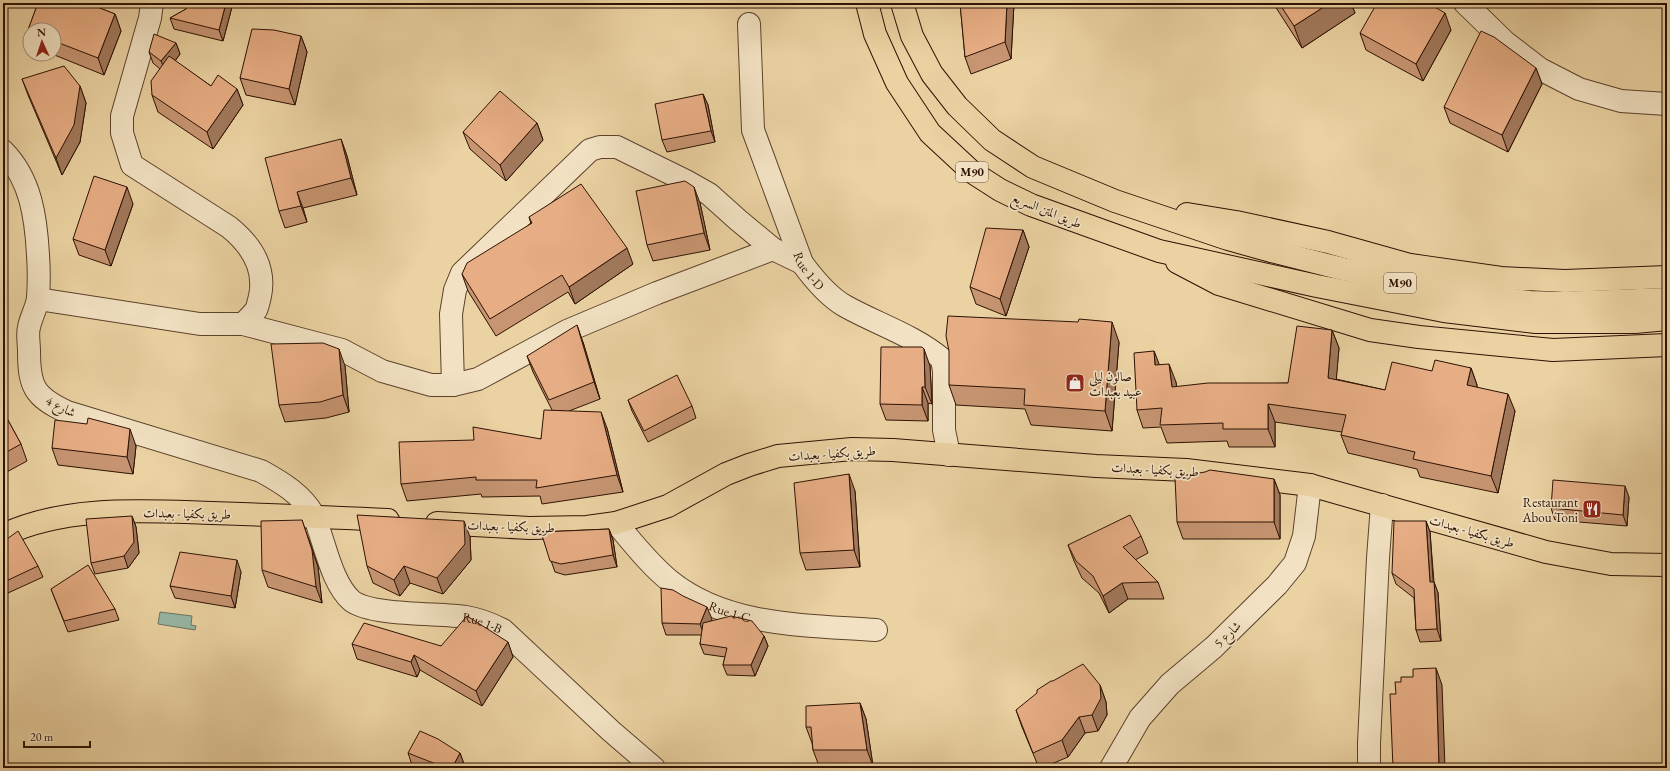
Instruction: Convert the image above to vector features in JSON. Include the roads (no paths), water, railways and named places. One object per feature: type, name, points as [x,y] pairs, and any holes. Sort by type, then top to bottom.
[{"type":"main road","name":"طريق المتن السريع","points":[[867,3],[875,34],[897,83],[905,96],[930,132],[972,172],[1000,190],[1031,205],[1159,251]]},
{"type":"main road","name":"M90","points":[[902,3],[912,36],[932,74],[957,106],[992,140],[1033,168],[1115,201],[1228,239],[1271,251],[1343,270],[1443,291],[1530,302],[1558,303],[1667,299]]},
{"type":"main road","points":[[1142,210],[1236,222],[1328,242],[1410,264],[1501,278],[1565,281],[1667,276]]},
{"type":"main road","name":"M90","points":[[1159,251],[1325,288],[1444,312],[1536,322],[1635,322],[1667,320]]},
{"type":"main road","points":[[1159,251],[1200,275],[1219,284],[1370,330],[1553,350],[1667,345]]},
{"type":"main road","name":"طريق بكفيا - بعبدات","points":[[3,535],[20,527],[53,519],[88,514],[143,511],[314,516],[529,528],[581,527],[616,523],[668,506],[726,474],[778,456],[852,449],[893,450],[1096,466],[1186,470],[1310,485],[1546,552],[1611,564],[1667,566]]},
{"type":"street","points":[[152,3],[150,18],[122,116],[122,133],[126,150],[132,165],[229,227],[241,237],[251,250],[259,267],[262,285],[256,309],[243,324]]},
{"type":"street","points":[[1465,3],[1505,42],[1540,69],[1579,89],[1621,101],[1667,104]]},
{"type":"street","name":"Rue 1-D","points":[[749,24],[753,130],[802,263],[816,281],[844,306],[928,347],[942,358],[944,371],[944,430],[948,455]]},
{"type":"street","points":[[453,385],[452,314],[455,290],[462,273],[590,150],[600,146],[617,147],[709,194],[773,249],[802,263]]},
{"type":"street","name":"شارع 4","points":[[3,151],[16,167],[32,201],[36,227],[39,267],[38,299],[28,328],[29,364],[32,384],[39,395],[51,404],[67,412],[261,471],[287,486],[302,500],[314,516]]},
{"type":"street","points":[[38,299],[200,324],[243,324],[342,350],[382,371],[431,385],[453,385],[478,379],[567,330],[657,293],[773,249]]},
{"type":"street","name":"شارع 5","points":[[1111,768],[1140,718],[1170,684],[1220,642],[1277,585],[1295,563],[1304,536],[1310,485]]},
{"type":"street","points":[[1369,768],[1378,558],[1382,505]]},
{"type":"street","name":"Rue 1-B","points":[[314,516],[328,560],[336,578],[343,591],[359,606],[407,613],[441,614],[467,617],[503,630],[611,731],[654,768]]},
{"type":"street","name":"Rue 1-C","points":[[616,523],[646,558],[670,581],[699,600],[724,610],[785,624],[876,630]]},
{"type":"place","name":"صالون ليلى عبيد بعبدات","points":[[1075,383]]},
{"type":"place","name":"Restaurant Abou Toni","points":[[1592,509]]}]
